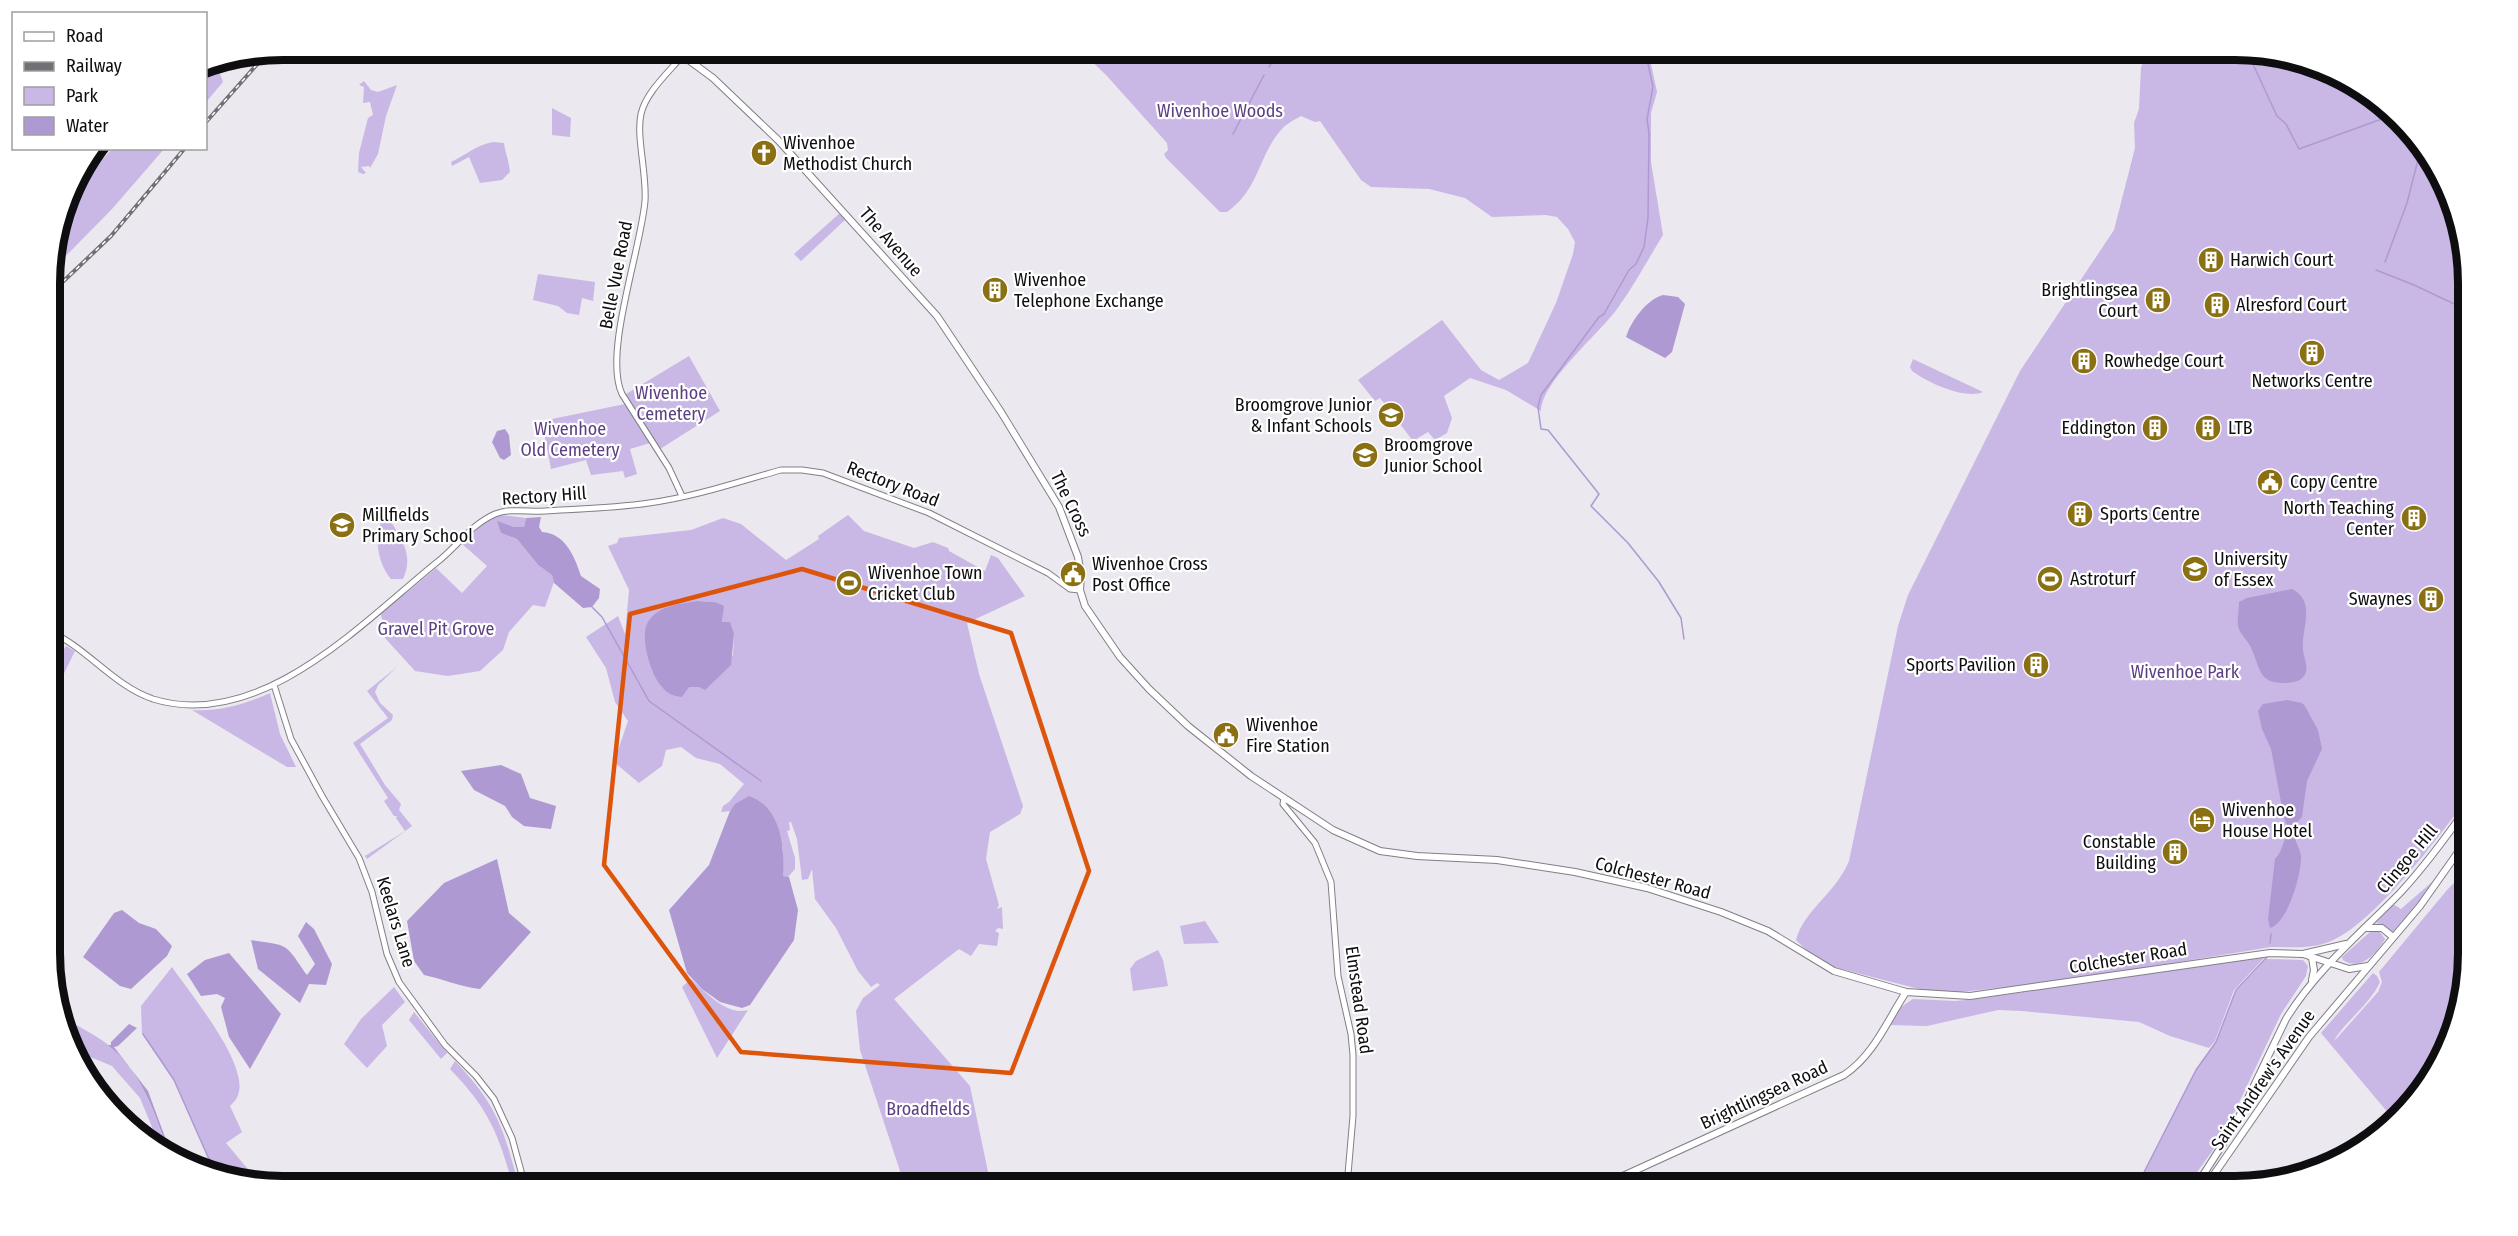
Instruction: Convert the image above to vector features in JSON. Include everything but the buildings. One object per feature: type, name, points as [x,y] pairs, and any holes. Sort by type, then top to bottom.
[{"type":"main road","name":"The Avenue","points":[[690,60],[778,140],[937,316],[977,373],[1036,467]]},
{"type":"main road","name":"The Cross","points":[[1036,467],[1059,507],[1072,538],[1081,569],[1080,590]]},
{"type":"main road","name":"Colchester Road","points":[[1080,590],[1085,606],[1108,640],[1158,698],[1230,760],[1284,798],[1334,830],[1380,850],[1417,856],[1524,863],[1575,872],[1669,894],[1768,931],[1834,971],[1906,992],[1970,996],[2235,957],[2270,953],[2303,954],[2349,943]]},
{"type":"main road","name":"Clingoe Hill","points":[[2365,928],[2428,861],[2458,820]]},
{"type":"main road","name":"Clingoe Hill","points":[[2393,937],[2431,892],[2458,853]]},
{"type":"main road","points":[[2365,928],[2382,928],[2393,937]]},
{"type":"main road","name":"Saint Andrew's Avenue","points":[[2203,1176],[2230,1134],[2286,1018],[2312,980],[2365,928]]},
{"type":"main road","name":"Saint Andrew's Avenue","points":[[2213,1176],[2308,1036],[2393,937]]},
{"type":"main road","name":"Colchester Road","points":[[2303,954],[2349,969],[2368,966]]},
{"type":"main road","points":[[2312,958],[2314,970],[2312,980]]},
{"type":"main road","name":"Brightlingsea Road","points":[[1623,1176],[1844,1075],[1856,1067],[1871,1050],[1906,992]]},
{"type":"street","name":"Belle Vue Road","points":[[679,60],[645,103],[641,114],[645,203],[628,285],[616,366],[616,381],[621,394],[669,468],[682,496]]},
{"type":"street","name":"Rectory Road","points":[[682,496],[782,470],[822,473],[945,520],[1048,573],[1070,589],[1080,590]]},
{"type":"street","name":"Rectory Hill","points":[[60,637],[78,647],[127,685],[157,700],[184,704],[214,703],[242,697],[274,685],[338,645],[438,562],[469,531],[500,512],[618,506],[682,496]]},
{"type":"street","name":"Keelars Lane","points":[[274,685],[291,739],[331,813],[359,858],[374,898],[387,954],[399,982],[437,1035],[476,1076],[494,1099],[512,1138],[522,1176]]},
{"type":"street","name":"Elmstead Road","points":[[1284,798],[1283,804],[1319,850],[1331,882],[1338,976],[1351,1034],[1353,1055],[1353,1116],[1348,1176]]},
{"type":"highlighted area","points":[[802,569],[1011,633],[1089,871],[1011,1073],[741,1052],[604,865],[630,614]]},
{"type":"green space","name":"Wivenhoe Woods","points":[[1090,60],[1650,60],[1657,92],[1651,113],[1651,162],[1663,235],[1617,309],[1551,386],[1541,411],[1506,390],[1470,378],[1444,396],[1452,418],[1447,433],[1435,440],[1428,432],[1413,441],[1380,398],[1375,401],[1358,380],[1442,320],[1481,370],[1499,380],[1528,363],[1556,303],[1573,254],[1575,242],[1568,229],[1557,217],[1546,215],[1492,217],[1465,198],[1429,189],[1371,187],[1361,180],[1320,121],[1315,122],[1301,116],[1285,126],[1273,141],[1252,183],[1238,203],[1227,212],[1220,212],[1166,158],[1164,154],[1168,150],[1167,143]]},
{"type":"green space","name":"Wivenhoe Park","points":[[2143,60],[2249,60],[2293,68],[2334,83],[2371,106],[2393,125],[2420,159],[2441,198],[2454,240],[2458,269],[2458,810],[2422,857],[2383,901],[2344,934],[2319,945],[2271,947],[2069,980],[1952,993],[1931,992],[1829,966],[1809,953],[1796,940],[1806,920],[1836,883],[1849,861],[1898,626],[1908,595],[2020,371],[2114,230],[2135,148],[2134,123],[2139,109]]},
{"type":"green space","points":[[219,70],[223,82],[207,101],[207,74]]},
{"type":"green space","points":[[364,81],[371,90],[378,92],[397,85],[386,116],[378,154],[370,168],[369,166],[361,167],[366,173],[363,174],[358,172],[359,153],[368,118],[373,115],[370,102],[363,103],[364,87],[359,85]]},
{"type":"green space","points":[[552,108],[571,118],[570,137],[552,135]]},
{"type":"green space","points":[[493,142],[504,143],[510,172],[502,180],[480,183],[469,157],[452,166],[451,162],[476,148]]},
{"type":"green space","points":[[111,150],[163,150],[112,209],[61,261],[72,211],[88,175]]},
{"type":"green space","points":[[840,213],[846,219],[801,261],[794,254]]},
{"type":"green space","points":[[538,274],[595,282],[593,301],[582,298],[579,315],[567,313],[558,306],[533,300]]},
{"type":"green space","name":"Wivenhoe Cemetery","points":[[689,356],[720,411],[660,449],[626,394]]},
{"type":"green space","points":[[1913,359],[1983,392],[1966,394],[1936,385],[1912,371],[1910,367]]},
{"type":"green space","name":"Wivenhoe Old Cemetery","points":[[625,404],[650,443],[630,449],[637,474],[625,478],[623,471],[591,475],[586,460],[551,469],[542,421]]},
{"type":"green space","points":[[386,512],[404,544],[407,560],[403,579],[391,579],[379,555],[379,528]]},
{"type":"green space","name":"Gravel Pit Grove","points":[[501,515],[526,518],[524,527],[514,527],[498,522],[501,533],[517,539],[538,565],[552,575],[554,582],[545,607],[533,605],[509,632],[503,650],[480,671],[448,676],[415,671],[385,638],[381,614],[436,568],[462,593],[487,566],[461,543],[487,520]]},
{"type":"green space","name":"Broadfields","points":[[848,515],[864,531],[914,548],[933,542],[948,548],[949,551],[985,571],[991,555],[998,558],[1025,596],[967,623],[979,674],[1023,806],[1020,814],[990,832],[986,859],[999,905],[997,909],[1002,907],[1003,929],[998,928],[995,931],[999,933],[997,946],[979,944],[971,956],[959,949],[894,999],[970,1086],[989,1176],[902,1176],[860,1050],[856,1011],[863,998],[880,985],[877,983],[871,987],[858,971],[836,928],[815,899],[812,869],[808,879],[802,880],[797,839],[791,822],[789,822],[790,830],[787,831],[795,858],[795,869],[788,877],[783,876],[783,848],[764,805],[736,804],[730,811],[721,812],[723,806],[744,784],[720,764],[696,758],[681,747],[666,750],[662,766],[639,783],[614,762],[628,721],[615,702],[606,668],[586,637],[618,616],[625,634],[629,590],[608,546],[617,543],[619,538],[691,530],[723,518],[741,524],[786,560],[819,539],[818,536]],"holes":[[[697,601],[715,602],[723,612],[722,622],[734,634],[733,655],[699,687],[688,687],[649,621],[668,606]]]},
{"type":"green space","points":[[66,646],[75,651],[60,682],[60,655]]},
{"type":"green space","points":[[397,667],[378,685],[375,692],[380,703],[393,715],[392,720],[360,744],[385,785],[401,804],[399,810],[412,826],[367,859],[365,856],[405,831],[396,818],[397,816],[394,816],[384,801],[388,798],[353,743],[388,718],[367,691]]},
{"type":"green space","points":[[270,693],[280,734],[296,767],[287,767],[192,710],[212,710],[232,706]]},
{"type":"green space","points":[[2458,879],[2458,967],[2454,996],[2435,1052],[2412,1089],[2389,1114],[2321,1033],[2373,973],[2380,982],[2376,990],[2334,1040],[2378,992],[2382,982],[2379,972]]},
{"type":"green space","points":[[2432,882],[2434,884],[2393,932],[2384,925],[2376,923],[2393,904],[2401,909]]},
{"type":"green space","points":[[1205,921],[1219,943],[1184,944],[1180,926]]},
{"type":"green space","points":[[2371,931],[2379,931],[2385,939],[2373,955],[2356,964],[2343,960],[2342,957]]},
{"type":"green space","points":[[1158,950],[1163,960],[1168,986],[1133,991],[1130,969],[1136,961]]},
{"type":"green space","points":[[2265,957],[2234,990],[2215,1041],[2209,1048],[2170,1036],[2139,1022],[2022,1011],[1998,1010],[1927,1026],[1890,1025],[1901,1007],[1913,999],[1955,1001],[1976,999]]},
{"type":"green space","points":[[2266,959],[2303,960],[2308,966],[2306,976],[2281,1014],[2236,1109],[2213,1150],[2194,1176],[2142,1176],[2196,1070],[2216,1042],[2236,991]]},
{"type":"green space","points":[[172,967],[216,1029],[235,1066],[239,1082],[238,1095],[230,1106],[242,1132],[226,1143],[252,1174],[213,1165],[174,1080],[142,1034],[141,1006]]},
{"type":"green space","points":[[691,979],[724,1006],[732,1010],[748,1010],[717,1058],[682,987]]},
{"type":"green space","points":[[394,987],[405,1002],[382,1025],[387,1046],[367,1068],[344,1044],[361,1019]]},
{"type":"green space","points":[[414,1012],[447,1053],[441,1059],[409,1020]]},
{"type":"green space","points":[[71,1022],[100,1039],[123,1059],[147,1097],[165,1142],[156,1136],[140,1098],[112,1066],[85,1055]]},
{"type":"green space","points":[[455,1061],[490,1105],[503,1133],[516,1176],[510,1176],[497,1136],[483,1109],[450,1069]]},
{"type":"water","points":[[1663,295],[1678,297],[1685,304],[1672,352],[1665,358],[1626,337],[1640,312],[1651,301]]},
{"type":"water","points":[[505,429],[509,435],[511,455],[504,460],[500,458],[492,442],[497,431]]},
{"type":"water","points":[[541,517],[539,527],[542,532],[550,533],[563,541],[576,561],[581,576],[600,589],[599,598],[592,607],[583,608],[554,583],[552,575],[538,565],[517,539],[501,533],[497,521],[514,527],[524,527],[526,518]]},
{"type":"water","points":[[2292,589],[2300,594],[2306,608],[2303,653],[2306,672],[2297,681],[2275,682],[2262,673],[2251,647],[2239,629],[2239,602],[2247,598]]},
{"type":"water","points":[[697,601],[715,602],[724,606],[722,622],[730,622],[734,634],[731,665],[705,690],[699,687],[689,687],[682,697],[676,696],[664,689],[654,674],[646,646],[646,628],[648,622],[658,612],[676,604]]},
{"type":"water","points":[[2287,700],[2302,703],[2305,706],[2318,730],[2322,749],[2307,781],[2302,817],[2295,825],[2287,825],[2284,818],[2271,749],[2262,729],[2258,711],[2263,704]]},
{"type":"water","points":[[501,765],[521,774],[530,798],[556,806],[551,829],[524,826],[512,817],[505,806],[474,790],[461,771]]},
{"type":"water","points":[[749,796],[760,801],[768,809],[779,829],[782,841],[783,876],[789,877],[798,910],[794,940],[750,1005],[742,1008],[720,1002],[702,989],[687,973],[669,910],[709,865],[730,811],[735,804]]},
{"type":"water","points":[[2294,833],[2301,856],[2299,874],[2288,908],[2277,924],[2270,928],[2268,919],[2275,859],[2286,838]]},
{"type":"water","points":[[497,859],[509,913],[531,932],[480,989],[424,975],[414,961],[407,921],[444,883]]},
{"type":"water","points":[[122,910],[139,923],[156,929],[172,946],[167,956],[131,989],[120,986],[83,957],[114,913]]},
{"type":"water","points":[[306,922],[314,929],[332,964],[326,985],[309,984],[300,1003],[258,969],[251,940],[285,947],[307,975],[315,964],[298,936]]},
{"type":"water","points":[[229,953],[281,1014],[250,1069],[229,1037],[221,1007],[225,998],[217,994],[201,996],[187,974],[205,960]]},
{"type":"water","points":[[129,1024],[137,1028],[114,1047],[148,1091],[167,1143],[139,1081],[120,1056],[108,1045],[111,1045],[111,1042]]},
{"type":"waterway","points":[[1269,67],[1274,60]]},
{"type":"waterway","points":[[1647,60],[1653,87],[1647,119],[1649,133],[1648,218],[1644,247],[1636,264],[1629,270],[1604,314],[1599,317],[1541,395],[1538,407],[1541,429],[1548,430],[1599,494],[1591,506],[1628,543],[1659,582],[1681,618],[1684,639]]},
{"type":"waterway","points":[[2250,60],[2277,116],[2286,124],[2299,149],[2385,118]]},
{"type":"waterway","points":[[1233,134],[1264,75]]},
{"type":"waterway","points":[[2385,262],[2407,203],[2419,157]]},
{"type":"waterway","points":[[2376,270],[2458,306]]},
{"type":"waterway","points":[[592,607],[602,617],[649,701],[761,781]]},
{"type":"waterway","points":[[2270,943],[2271,934]]},
{"type":"waterway","points":[[2142,1176],[2196,1070],[2216,1042],[2236,990],[2267,957]]},
{"type":"waterway","points":[[143,1034],[174,1080],[213,1165]]},
{"type":"railway","points":[[207,121],[260,61]]},
{"type":"railway","points":[[60,284],[111,236],[183,150]]},
{"type":"place","name":"Wivenhoe Methodist Church","points":[[764,153]]},
{"type":"place","name":"Harwich Court","points":[[2211,260]]},
{"type":"place","name":"Wivenhoe Telephone Exchange","points":[[995,290]]},
{"type":"place","name":"Brightlingsea Court","points":[[2158,300]]},
{"type":"place","name":"Alresford Court","points":[[2217,305]]},
{"type":"place","name":"Networks Centre","points":[[2312,353]]},
{"type":"place","name":"Rowhedge Court","points":[[2084,361]]},
{"type":"place","name":"Broomgrove Junior & Infant Schools","points":[[1391,415]]},
{"type":"place","name":"Eddington","points":[[2155,428]]},
{"type":"place","name":"LTB","points":[[2208,428]]},
{"type":"place","name":"Broomgrove Junior School","points":[[1365,455]]},
{"type":"place","name":"Copy Centre","points":[[2270,482]]},
{"type":"place","name":"Sports Centre","points":[[2080,514]]},
{"type":"place","name":"North Teaching Center","points":[[2414,518]]},
{"type":"place","name":"Millfields Primary School","points":[[342,525]]},
{"type":"place","name":"University of Essex","points":[[2195,569]]},
{"type":"place","name":"Wivenhoe Cross Post Office","points":[[1073,574]]},
{"type":"place","name":"Astroturf","points":[[2050,579]]},
{"type":"place","name":"Wivenhoe Town Cricket Club","points":[[849,583]]},
{"type":"place","name":"Swaynes","points":[[2431,599]]},
{"type":"place","name":"Sports Pavilion","points":[[2036,665]]},
{"type":"place","name":"Wivenhoe Fire Station","points":[[1226,735]]},
{"type":"place","name":"Wivenhoe House Hotel","points":[[2202,820]]},
{"type":"place","name":"Constable Building","points":[[2175,852]]}]
